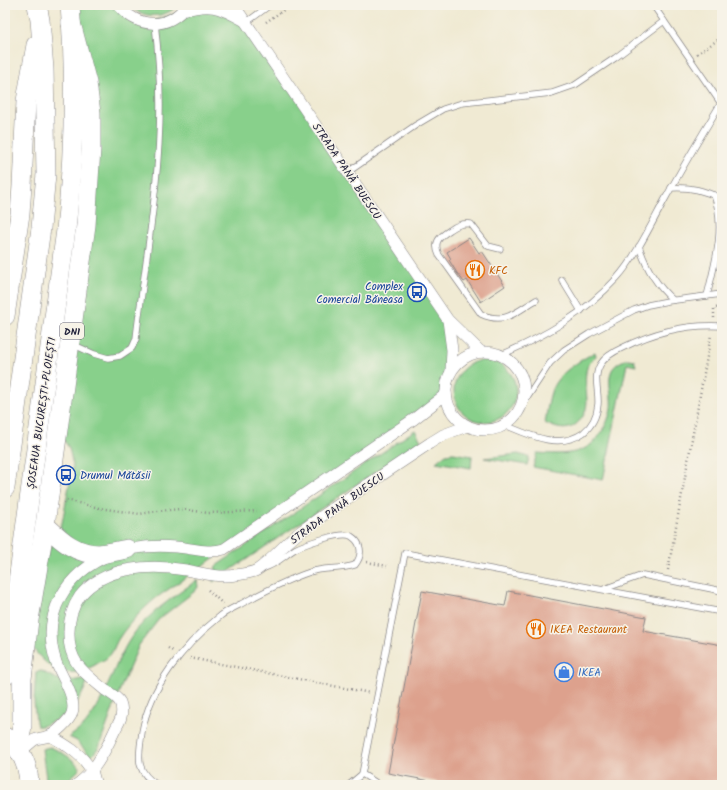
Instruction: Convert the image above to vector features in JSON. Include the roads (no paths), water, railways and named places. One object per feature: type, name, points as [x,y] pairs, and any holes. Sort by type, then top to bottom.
[{"type":"highway","points":[[5,488],[43,214],[46,174],[46,101],[39,13]]},
{"type":"highway","points":[[5,316],[21,200],[26,101],[39,13]]},
{"type":"highway","name":"ȘOSEAUA BUCUREȘTI-PLOIEȘTI","points":[[5,676],[66,230],[73,157],[74,102],[71,14]]},
{"type":"highway","name":"DN1","points":[[29,785],[25,741],[23,672],[30,614],[45,525],[86,225],[91,149],[91,113],[87,83],[71,14]]},
{"type":"highway","points":[[45,525],[65,543],[73,548],[98,554],[127,549]]},
{"type":"street","points":[[118,5],[133,18],[155,23]]},
{"type":"street","name":"STRADA PANĂ BUESCU","points":[[234,5],[448,320],[481,352]]},
{"type":"street","name":"STRADA PANĂ BUESCU","points":[[155,23],[169,20],[184,8],[198,6],[216,7],[246,22]]},
{"type":"street","name":"STRADA PANĂ BUESCU","points":[[448,320],[452,350],[451,371]]},
{"type":"street","points":[[481,352],[492,352],[501,355],[516,367],[521,376],[524,386],[524,394],[521,407],[515,416],[505,425],[487,430],[478,430],[467,426],[453,414],[449,407],[446,394],[446,384],[451,371],[459,361],[469,355],[481,352]]},
{"type":"street","points":[[25,741],[68,720],[73,712],[72,697],[57,663],[54,652],[52,629],[53,619],[63,591],[83,570],[95,562],[127,549],[144,546],[162,546],[212,551],[224,549],[414,419],[446,394]]},
{"type":"street","name":"STRADA PANĂ BUESCU","points":[[76,785],[92,771],[106,749],[121,717],[122,708],[119,701],[94,681],[78,665],[72,655],[69,643],[69,628],[72,614],[76,603],[87,589],[100,580],[123,571],[154,566],[206,575],[221,576],[234,576],[256,570],[299,533],[430,443],[443,435],[467,426]]},
{"type":"street","points":[[25,741],[63,743],[75,752],[92,771],[96,785]]},
{"type":"lane","points":[[246,22],[270,5]]},
{"type":"lane","points":[[501,355],[538,339],[555,329],[581,311],[618,277],[639,246],[671,188],[721,104],[653,5]]},
{"type":"lane","points":[[348,172],[416,125],[443,109],[462,103],[552,93],[576,85],[664,21]]},
{"type":"lane","points":[[70,343],[94,354],[108,358],[120,356],[132,348],[136,339],[154,194],[158,145],[160,105],[155,23]]},
{"type":"lane","points":[[671,188],[687,187],[703,191],[722,199]]},
{"type":"lane","points":[[707,296],[713,273],[720,228],[719,213],[714,195]]},
{"type":"lane","points":[[500,249],[488,246],[470,224],[464,223],[458,224],[440,236],[436,249],[481,314],[487,317],[504,319],[536,300]]},
{"type":"lane","points":[[639,246],[649,272],[657,285],[673,300]]},
{"type":"lane","points":[[562,280],[581,311]]},
{"type":"lane","points":[[521,407],[550,363],[564,350],[589,334],[634,310],[673,300],[722,294]]},
{"type":"lane","points":[[505,425],[546,440],[571,439],[580,435],[594,422],[597,413],[597,372],[606,357],[615,351],[650,335],[669,331],[722,326]]},
{"type":"lane","points":[[157,785],[148,779],[141,771],[139,761],[143,728],[163,678],[180,656],[194,640],[219,617],[265,590],[309,572],[354,565],[360,555],[360,546],[351,536],[334,536],[296,549],[270,567],[256,570]]},
{"type":"lane","points":[[349,785],[362,774],[405,553],[722,612]]},
{"type":"lane","points":[[603,589],[643,575],[722,591]]},
{"type":"lane","points":[[362,774],[375,782],[377,785]]},
{"type":"place","name":"KFC","points":[[475,270]]},
{"type":"place","name":"Complex Comercial Băneasa","points":[[417,292]]},
{"type":"place","name":"Drumul Mătăsii","points":[[66,475]]},
{"type":"place","name":"IKEA Restaurant","points":[[536,629]]},
{"type":"place","name":"IKEA","points":[[564,672]]}]
